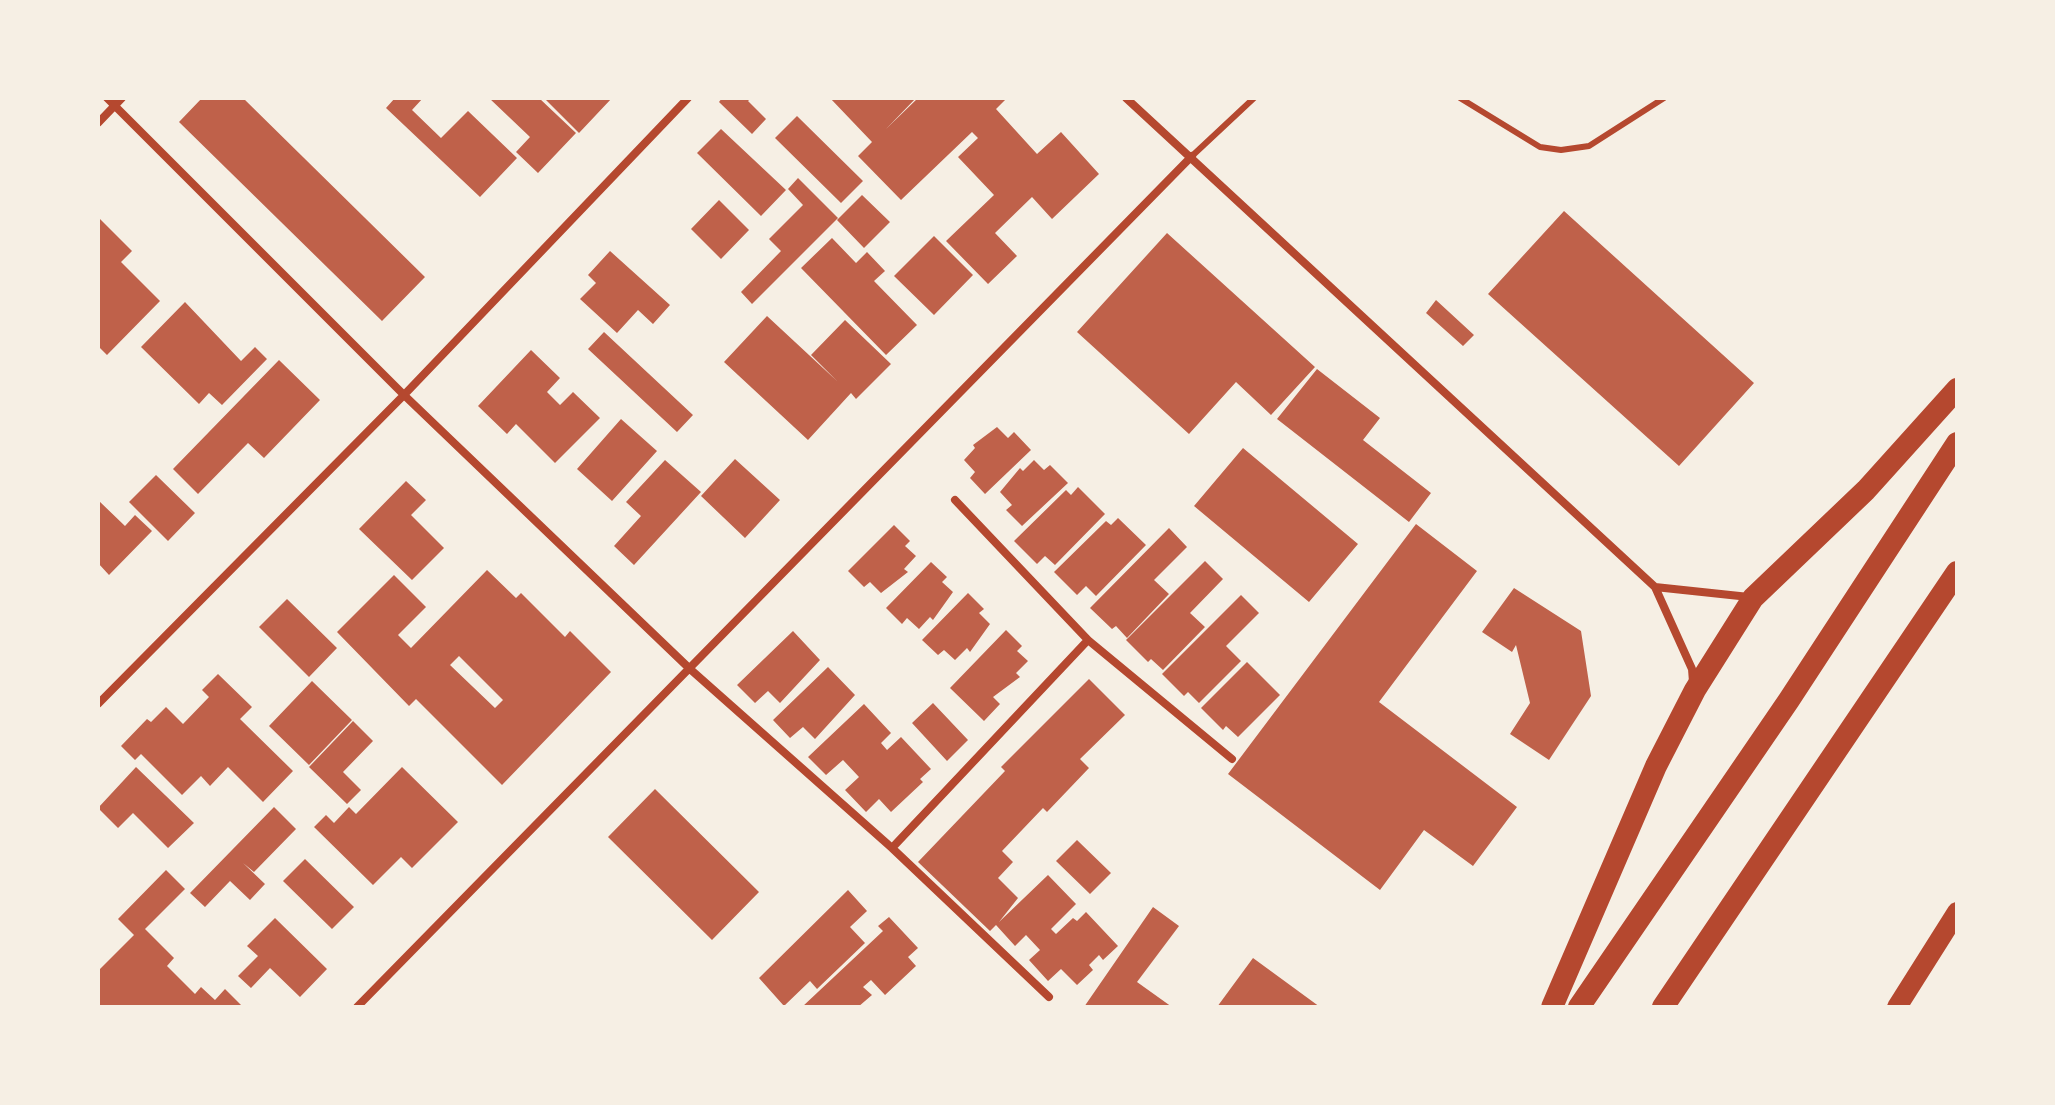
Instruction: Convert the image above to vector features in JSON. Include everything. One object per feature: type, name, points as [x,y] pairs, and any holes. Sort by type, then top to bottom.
[{"type":"highway","points":[[1552,1007],[1656,766],[1695,690],[1753,598],[1778,570],[1866,490],[1957,389]]},
{"type":"highway","points":[[1579,1007],[1789,700],[1957,443]]},
{"type":"highway","points":[[1663,1007],[1957,572]]},
{"type":"main road","points":[[1897,1007],[1957,912]]},
{"type":"street","points":[[107,98],[404,395],[690,669],[892,848],[1049,997]]},
{"type":"street","points":[[98,123],[122,98]]},
{"type":"street","points":[[98,704],[404,395],[688,98]]},
{"type":"street","points":[[1126,98],[1655,587],[1692,669],[1695,690]]},
{"type":"street","points":[[357,1007],[1192,156]]},
{"type":"street","points":[[955,500],[1088,640],[1232,759]]},
{"type":"street","points":[[1655,587],[1753,598]]},
{"type":"street","points":[[892,848],[1088,640]]},
{"type":"lane","points":[[1192,156],[1254,98]]},
{"type":"lane","points":[[1460,98],[1540,147],[1561,150],[1589,146],[1664,98]]},
{"type":"building","points":[[202,98],[243,98],[425,277],[382,321],[179,122]]},
{"type":"building","points":[[395,98],[423,98],[412,110],[441,138],[468,111],[517,158],[480,197],[386,108]]},
{"type":"building","points":[[489,98],[539,98],[576,133],[538,173],[516,152],[530,137]]},
{"type":"building","points":[[544,98],[612,98],[579,133]]},
{"type":"building","points":[[722,98],[751,98],[748,101],[766,119],[752,134],[719,102]]},
{"type":"building","points":[[830,98],[916,98],[886,129],[918,98],[1007,98],[996,109],[1037,154],[1061,132],[1099,174],[1052,219],[1032,197],[995,233],[1017,256],[988,284],[946,241],[994,195],[958,157],[978,138],[972,132],[901,200],[858,156],[872,142]]},
{"type":"building","points":[[797,116],[863,181],[841,203],[775,138]]},
{"type":"building","points":[[721,129],[786,190],[761,216],[697,153]]},
{"type":"building","points":[[798,178],[838,218],[752,304],[741,292],[781,251],[769,239],[803,205],[788,189]]},
{"type":"building","points":[[862,195],[890,222],[864,248],[837,220]]},
{"type":"building","points":[[719,200],[749,230],[721,259],[691,229]]},
{"type":"building","points":[[1564,211],[1754,383],[1679,466],[1488,294]]},
{"type":"building","points":[[98,217],[132,251],[121,262],[160,301],[107,355],[98,346]]},
{"type":"building","points":[[1167,233],[1315,367],[1271,415],[1236,382],[1189,434],[1077,332]]},
{"type":"building","points":[[934,236],[973,275],[934,315],[894,276]]},
{"type":"building","points":[[832,238],[856,263],[867,252],[885,271],[874,281],[917,325],[886,355],[801,268]]},
{"type":"building","points":[[610,251],[670,305],[653,324],[638,310],[617,333],[580,299],[596,283],[588,275]]},
{"type":"building","points":[[1436,300],[1474,335],[1463,346],[1426,313]]},
{"type":"building","points":[[185,302],[241,361],[255,347],[267,359],[222,405],[209,393],[199,404],[141,347]]},
{"type":"building","points":[[767,316],[837,381],[811,355],[845,320],[891,364],[856,399],[851,393],[808,440],[724,362]]},
{"type":"building","points":[[604,332],[693,415],[677,432],[588,349]]},
{"type":"building","points":[[531,350],[560,378],[547,392],[560,405],[573,392],[600,418],[555,463],[516,424],[507,434],[478,406]]},
{"type":"building","points":[[279,360],[320,400],[264,458],[248,443],[198,494],[173,469]]},
{"type":"building","points":[[1317,369],[1380,418],[1363,440],[1431,493],[1409,522],[1277,419]]},
{"type":"building","points":[[621,419],[657,451],[612,501],[577,469]]},
{"type":"building","points":[[997,427],[1008,438],[1014,432],[1031,450],[985,494],[970,478],[975,472],[964,460],[975,448],[973,445]]},
{"type":"building","points":[[1243,448],[1358,544],[1309,602],[1194,506]]},
{"type":"building","points":[[735,459],[780,500],[745,538],[701,496]]},
{"type":"building","points":[[665,460],[701,492],[634,565],[614,546],[641,516],[626,502]]},
{"type":"building","points":[[1034,460],[1044,470],[1050,465],[1068,483],[1022,526],[1006,510],[1012,505],[1000,492],[1020,468],[1023,471]]},
{"type":"building","points":[[156,475],[195,513],[168,541],[129,502]]},
{"type":"building","points":[[406,481],[426,500],[411,515],[444,548],[412,580],[359,529]]},
{"type":"building","points":[[1078,487],[1105,514],[1055,565],[1045,556],[1037,564],[1014,541],[1066,490],[1071,495]]},
{"type":"building","points":[[98,500],[125,526],[135,515],[152,531],[109,575],[98,563]]},
{"type":"building","points":[[1118,518],[1146,545],[1096,596],[1086,586],[1077,595],[1054,572],[1106,521],[1111,525]]},
{"type":"building","points":[[1416,524],[1477,571],[1379,702],[1517,807],[1473,866],[1424,830],[1380,890],[1228,774]]},
{"type":"building","points":[[894,525],[910,541],[905,546],[916,556],[904,569],[908,572],[881,593],[870,582],[864,587],[848,571]]},
{"type":"building","points":[[1169,528],[1187,547],[1154,580],[1169,594],[1127,638],[1116,626],[1112,629],[1090,608]]},
{"type":"building","points":[[1205,561],[1223,579],[1190,613],[1205,627],[1163,670],[1151,659],[1148,662],[1126,640]]},
{"type":"building","points":[[931,562],[947,577],[942,582],[953,592],[933,620],[930,617],[919,629],[907,618],[902,624],[886,608]]},
{"type":"building","points":[[487,570],[516,598],[521,593],[565,637],[570,631],[611,672],[502,785],[416,699],[409,706],[337,632],[394,575],[426,607],[398,635],[411,648]],"holes":[[[459,656],[503,700],[495,708],[450,665]]]},
{"type":"building","points":[[1514,588],[1581,631],[1591,696],[1549,760],[1510,734],[1530,703],[1516,645],[1512,652],[1482,632]]},
{"type":"building","points":[[968,593],[984,609],[979,613],[990,624],[970,652],[967,648],[955,660],[944,650],[938,655],[922,640]]},
{"type":"building","points":[[1241,595],[1259,613],[1226,646],[1241,661],[1199,703],[1188,692],[1184,696],[1162,674]]},
{"type":"building","points":[[287,599],[337,648],[309,677],[259,627]]},
{"type":"building","points":[[1006,630],[1022,646],[1017,651],[1028,661],[1016,673],[1020,677],[993,697],[1000,704],[984,721],[950,688]]},
{"type":"building","points":[[793,631],[820,660],[780,703],[768,691],[755,703],[737,685]]},
{"type":"building","points":[[1247,662],[1280,695],[1238,737],[1226,726],[1223,730],[1201,708]]},
{"type":"building","points":[[828,667],[855,695],[815,739],[803,727],[790,738],[773,720]]},
{"type":"building","points":[[218,674],[252,707],[240,719],[293,771],[263,802],[228,767],[210,786],[201,776],[182,795],[141,754],[135,760],[121,746],[147,719],[151,722],[166,707],[183,724],[209,697],[202,690]]},
{"type":"building","points":[[1089,679],[1125,715],[1080,759],[1089,768],[1047,812],[1043,808],[1002,851],[1013,862],[998,878],[1018,898],[999,922],[1048,875],[1076,904],[1051,929],[1056,934],[1073,918],[1077,921],[1086,912],[1118,946],[1103,960],[1099,955],[1089,965],[1093,970],[1077,985],[1061,969],[1048,981],[1029,960],[1040,950],[1026,935],[1015,946],[996,925],[990,931],[918,862],[1005,771],[1001,767]]},
{"type":"building","points":[[312,681],[352,720],[309,765],[269,726]]},
{"type":"building","points":[[933,703],[968,740],[947,761],[912,723]]},
{"type":"building","points":[[864,704],[891,733],[881,743],[887,750],[901,737],[931,769],[920,779],[923,782],[891,812],[879,799],[866,812],[845,790],[859,777],[843,760],[826,775],[808,757]]},
{"type":"building","points":[[353,721],[373,741],[343,772],[361,790],[347,804],[309,767]]},
{"type":"building","points":[[136,767],[194,823],[168,848],[133,813],[118,828],[98,808]]},
{"type":"building","points":[[402,767],[458,822],[412,868],[401,857],[373,885],[314,827],[326,815],[334,823],[349,807],[356,814]]},
{"type":"building","points":[[655,789],[759,892],[712,940],[608,837]]},
{"type":"building","points":[[274,807],[296,829],[254,872],[243,863],[265,884],[250,900],[230,881],[205,907],[190,893]]},
{"type":"building","points":[[1077,840],[1111,873],[1090,894],[1056,861]]},
{"type":"building","points":[[305,859],[354,907],[332,929],[283,881]]},
{"type":"building","points":[[166,870],[185,889],[145,929],[174,958],[167,966],[195,994],[201,987],[215,1000],[225,989],[243,1007],[98,1007],[98,971],[134,935],[118,919]]},
{"type":"building","points":[[848,890],[867,911],[850,927],[865,943],[817,989],[810,981],[784,1006],[759,978]]},
{"type":"building","points":[[1153,907],[1179,926],[1137,982],[1172,1007],[1084,1007]]},
{"type":"building","points":[[889,917],[918,948],[908,957],[916,966],[885,995],[871,980],[863,987],[872,995],[858,1007],[802,1007],[883,931],[878,926]]},
{"type":"building","points":[[275,918],[327,969],[300,997],[270,968],[251,988],[238,976],[258,956],[247,946]]},
{"type":"building","points":[[1253,958],[1320,1007],[1217,1007]]}]
